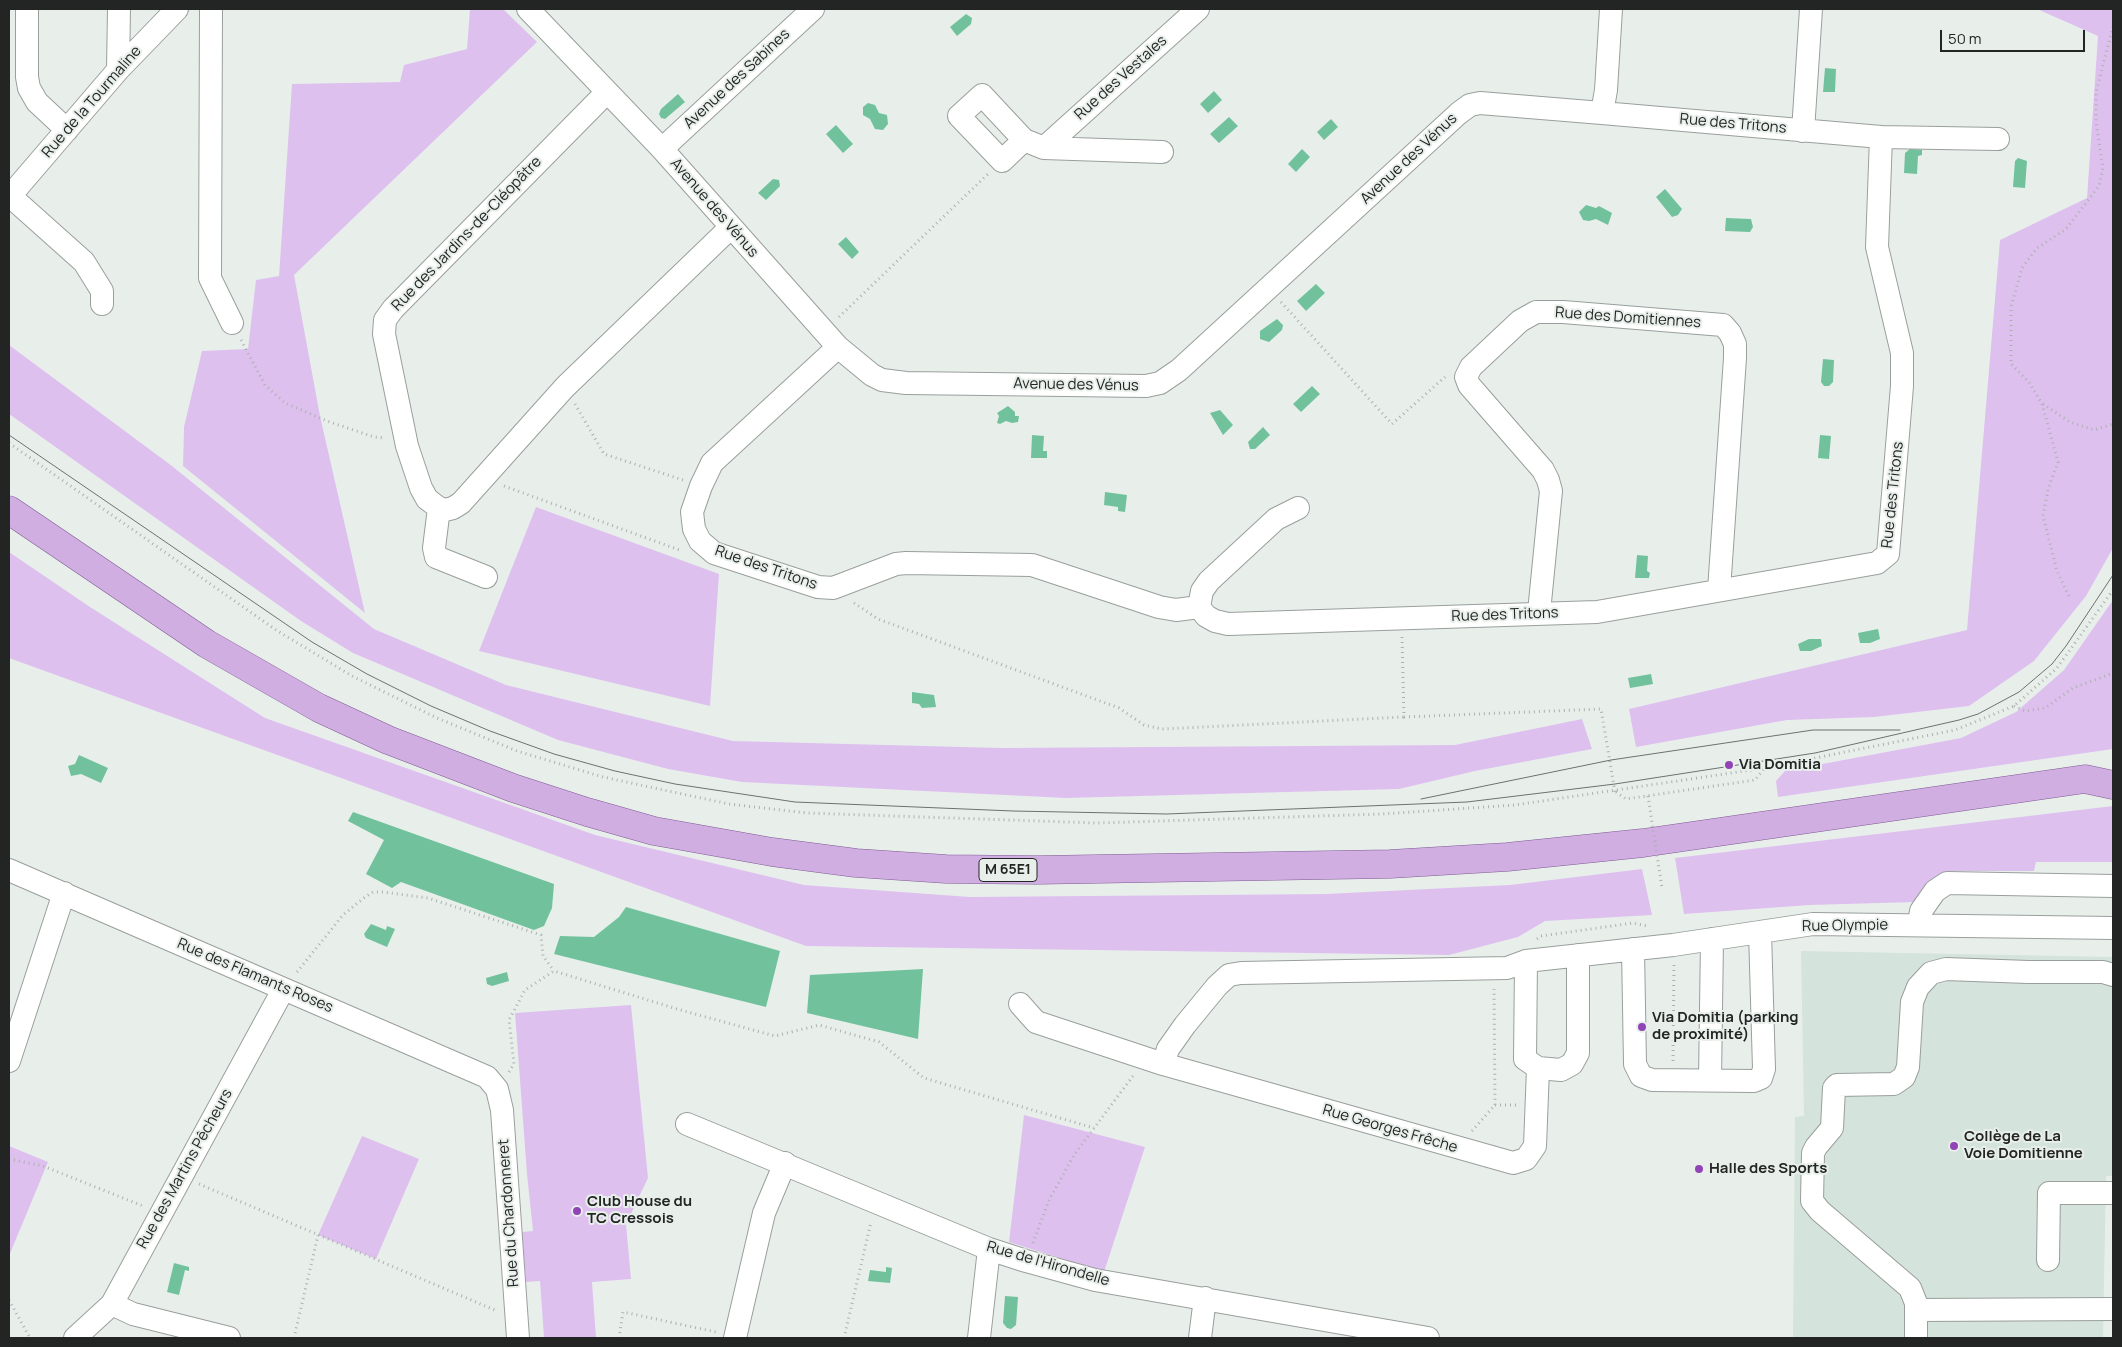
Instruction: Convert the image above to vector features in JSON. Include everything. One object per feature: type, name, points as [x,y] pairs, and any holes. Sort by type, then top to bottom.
[{"type":"main road","name":"M 65E1","points":[[9,510],[207,644],[302,698],[388,740],[513,788],[587,812],[683,837],[782,854],[856,863],[946,869],[1037,870],[1390,864],[1507,857],[1643,843],[2086,779],[2113,785]]},
{"type":"main road","name":"M 65E1","points":[[2086,779],[2113,764]]},
{"type":"street","points":[[27,9],[26,77],[28,88],[37,102],[67,130]]},
{"type":"street","points":[[118,70],[119,9]]},
{"type":"street","name":"Rue de la Tourmaline","points":[[9,196],[118,70],[177,9]]},
{"type":"street","points":[[211,9],[210,278],[232,323]]},
{"type":"street","name":"Avenue des Vénus","points":[[528,9],[606,93],[662,149],[730,228],[831,339],[872,375],[895,382],[1146,386],[1160,383],[1179,370],[1470,105],[1480,103],[1602,113]]},
{"type":"street","name":"Avenue des Sabines","points":[[662,149],[813,9]]},
{"type":"street","name":"Rue des Vestales","points":[[1002,161],[1034,144],[1198,9]]},
{"type":"street","points":[[1602,113],[1606,90],[1611,9]]},
{"type":"street","points":[[1803,131],[1811,9]]},
{"type":"street","name":"Rue des Jardins-de-Cléopâtre","points":[[438,508],[427,499],[421,488],[405,440],[384,334],[385,320],[393,309],[606,93]]},
{"type":"street","points":[[1002,161],[959,116],[982,95],[1034,144],[1162,152]]},
{"type":"street","name":"Rue des Tritons","points":[[831,339],[712,463],[692,512],[694,530],[700,541],[714,552],[818,587],[833,588],[896,564],[1032,565],[1159,607],[1176,610],[1199,607],[1206,616],[1215,621],[1228,624],[1402,619],[1539,612],[1597,612],[1877,563],[1885,558],[1889,550],[1902,386],[1902,353],[1877,247],[1881,137],[1602,113]]},
{"type":"street","points":[[1881,137],[1998,139]]},
{"type":"street","points":[[9,196],[84,262],[102,291],[102,304]]},
{"type":"street","points":[[486,577],[436,557],[434,548],[438,508],[453,508],[461,503],[565,388],[730,228]]},
{"type":"street","name":"Rue des Domitiennes","points":[[1466,377],[1471,367],[1520,321],[1536,312],[1563,312],[1723,325],[1730,333],[1735,344],[1735,358],[1719,590]]},
{"type":"street","points":[[1466,377],[1469,385],[1543,470],[1548,480],[1551,490],[1539,612]]},
{"type":"street","points":[[1199,607],[1202,591],[1209,582],[1276,518],[1298,508]]},
{"type":"street","name":"Rue des Flamants Roses","points":[[9,870],[283,990],[307,998],[474,1070],[487,1077],[497,1089]]},
{"type":"street","points":[[1919,925],[1921,911],[1935,891],[1947,883],[2113,886]]},
{"type":"street","points":[[9,1061],[64,893]]},
{"type":"street","name":"Rue Olympie","points":[[1509,972],[1578,955],[1712,939],[1813,924],[2113,928]]},
{"type":"street","points":[[1633,949],[1635,1064],[1641,1076],[1652,1080],[1754,1081],[1760,1078],[1764,1069],[1760,932]]},
{"type":"street","points":[[1710,1080],[1712,939]]},
{"type":"street","points":[[1163,1064],[1168,1049],[1185,1025],[1229,975],[1509,972],[1525,1059],[1538,1068],[1560,1070],[1572,1064],[1578,1053],[1578,955]]},
{"type":"street","points":[[1916,1338],[1916,1310],[1914,1295],[1910,1288],[1820,1211],[1812,1201],[1813,1153],[1816,1146],[1832,1128],[1834,1088],[1837,1085],[1894,1084],[1904,1078],[1908,1067],[1912,1002],[1918,987],[1930,973],[1946,969],[2103,972],[2113,976]]},
{"type":"street","name":"Rue des Martins Pêcheurs","points":[[75,1338],[112,1304],[160,1212],[283,990]]},
{"type":"street","name":"Rue Georges Frêche","points":[[1020,1004],[1036,1022],[1163,1064],[1513,1164],[1526,1159],[1535,1146],[1538,1068]]},
{"type":"street","name":"Rue du Chardonneret","points":[[497,1089],[505,1140],[517,1329]]},
{"type":"street","name":"Rue de l'Hirondelle","points":[[687,1124],[1026,1261],[1095,1280],[1205,1298],[1421,1338]]},
{"type":"street","points":[[736,1337],[764,1213],[785,1163]]},
{"type":"street","points":[[2048,1260],[2049,1193],[2113,1193]]},
{"type":"street","points":[[978,1338],[990,1248]]},
{"type":"street","points":[[1200,1338],[1205,1298]]},
{"type":"street","points":[[112,1304],[133,1314],[229,1338]]},
{"type":"street","points":[[1916,1310],[2113,1309]]},
{"type":"path","points":[[2069,596],[2057,571],[2043,516],[2048,489],[2058,462],[2042,404],[2030,382],[2011,364],[2011,307],[2022,268],[2037,248],[2066,229],[2099,186],[2103,168],[2096,122],[2096,92],[2113,27]]},
{"type":"path","points":[[831,339],[1002,161]]},
{"type":"path","points":[[1268,290],[1392,424],[1445,377],[1466,377]]},
{"type":"path","points":[[232,323],[265,385],[285,403],[327,421],[374,437],[405,440]]},
{"type":"path","points":[[565,388],[604,454],[701,486]]},
{"type":"path","points":[[2042,404],[2070,422],[2094,430],[2113,424]]},
{"type":"path","points":[[9,444],[276,630],[352,676],[437,718],[517,751],[603,778],[729,804],[807,812],[1097,823],[1382,814],[1514,805],[1616,792],[1765,768],[1955,730],[2014,706],[2056,668],[2113,590]]},
{"type":"path","points":[[482,478],[690,555],[714,552]]},
{"type":"path","points":[[833,588],[878,619],[1119,708],[1144,725],[1162,729],[1601,709],[1616,792],[1626,799],[1755,780],[1765,768]]},
{"type":"path","points":[[1402,619],[1404,717]]},
{"type":"path","points":[[2014,706],[2025,711],[2045,708],[2073,688],[2113,673]]},
{"type":"path","points":[[1648,796],[1662,888]]},
{"type":"path","points":[[283,990],[343,915],[365,896],[378,892],[405,893],[428,898],[541,935],[544,956],[554,971],[775,1036],[819,1025],[879,1042],[924,1078],[1094,1128]]},
{"type":"path","points":[[1673,1080],[1674,959]]},
{"type":"path","points":[[497,1089],[514,1064],[510,1020],[525,990],[554,971]]},
{"type":"path","points":[[1471,1132],[1495,1105],[1509,972]]},
{"type":"path","points":[[1026,1261],[1049,1200],[1074,1155],[1135,1073]]},
{"type":"path","points":[[1495,1105],[1526,1106]]},
{"type":"path","points":[[9,1159],[43,1166],[160,1212]]},
{"type":"path","points":[[180,1176],[318,1235],[517,1329]]},
{"type":"path","points":[[844,1338],[876,1201]]},
{"type":"path","points":[[294,1338],[318,1235]]},
{"type":"path","points":[[9,1300],[30,1338]]},
{"type":"path","points":[[618,1338],[623,1312],[736,1337]]},
{"type":"shaded area","points":[[470,9],[503,9],[537,42],[294,275],[320,416],[365,613],[183,466],[184,427],[202,351],[248,349],[256,280],[279,276],[292,84],[400,82],[404,65],[467,49]]},
{"type":"shaded area","points":[[2037,9],[2113,9],[2113,548],[2086,596],[2034,661],[1969,706],[1874,717],[1787,720],[1636,747],[1629,709],[1967,630],[2000,240],[2087,198],[2098,36]]},
{"type":"shaded area","points":[[966,14],[972,18],[971,24],[957,36],[950,27]]},
{"type":"shaded area","points":[[1825,68],[1836,69],[1835,92],[1823,92]]},
{"type":"shaded area","points":[[1214,91],[1222,100],[1208,113],[1200,104]]},
{"type":"shaded area","points":[[678,94],[685,102],[665,119],[661,118],[659,114],[661,109]]},
{"type":"shaded area","points":[[868,103],[875,105],[879,113],[887,115],[888,124],[883,130],[875,129],[870,119],[863,115],[863,107]]},
{"type":"shaded area","points":[[1229,117],[1238,126],[1219,143],[1210,134]]},
{"type":"shaded area","points":[[1331,119],[1338,127],[1324,140],[1317,132]]},
{"type":"shaded area","points":[[836,125],[853,144],[843,153],[826,134]]},
{"type":"shaded area","points":[[1302,149],[1310,157],[1296,172],[1288,164]]},
{"type":"shaded area","points":[[1910,149],[1922,150],[1922,155],[1918,156],[1917,174],[1904,173],[1905,153]]},
{"type":"shaded area","points":[[2018,158],[2027,161],[2025,188],[2013,187],[2015,161]]},
{"type":"shaded area","points":[[773,179],[779,180],[780,186],[766,200],[758,193]]},
{"type":"shaded area","points":[[1665,189],[1682,209],[1678,215],[1672,217],[1656,197]]},
{"type":"shaded area","points":[[1586,205],[1596,208],[1599,206],[1612,213],[1608,225],[1596,219],[1583,220],[1579,212]]},
{"type":"shaded area","points":[[1726,218],[1751,219],[1753,227],[1750,232],[1725,231]]},
{"type":"shaded area","points":[[846,237],[859,252],[852,259],[838,244]]},
{"type":"shaded area","points":[[1316,284],[1325,293],[1306,311],[1297,301]]},
{"type":"shaded area","points":[[1277,319],[1283,325],[1282,330],[1269,342],[1260,339],[1260,331]]},
{"type":"shaded area","points":[[9,345],[172,466],[374,629],[506,685],[733,741],[1001,748],[1455,745],[1582,719],[1592,749],[1475,771],[1399,789],[1066,798],[742,782],[668,769],[558,740],[353,653],[301,621],[9,414]]},
{"type":"shaded area","points":[[1823,359],[1834,360],[1833,382],[1829,386],[1824,386],[1821,382]]},
{"type":"shaded area","points":[[1312,386],[1320,394],[1301,412],[1293,404]]},
{"type":"shaded area","points":[[1008,406],[1015,412],[1015,416],[1019,416],[1018,422],[1006,421],[1000,424],[997,423],[999,416],[997,413]]},
{"type":"shaded area","points":[[1220,410],[1233,425],[1223,435],[1210,413]]},
{"type":"shaded area","points":[[1263,427],[1270,435],[1255,449],[1250,449],[1248,442]]},
{"type":"shaded area","points":[[1032,435],[1044,436],[1043,451],[1047,451],[1047,458],[1031,458]]},
{"type":"shaded area","points":[[1820,435],[1831,436],[1829,459],[1818,458]]},
{"type":"shaded area","points":[[1105,492],[1127,495],[1125,512],[1118,511],[1118,507],[1104,505]]},
{"type":"shaded area","points":[[536,507],[719,574],[710,706],[479,651]]},
{"type":"shaded area","points":[[9,552],[90,607],[265,718],[595,835],[804,885],[970,897],[1326,894],[1510,885],[1642,869],[1652,915],[1545,921],[1518,937],[1449,955],[806,946],[9,658]]},
{"type":"shaded area","points":[[1637,555],[1648,556],[1647,571],[1650,573],[1649,578],[1635,578]]},
{"type":"shaded area","points":[[2113,600],[2113,749],[1778,797],[1776,781],[1785,771],[1961,738],[2016,712],[2064,670]]},
{"type":"shaded area","points":[[1878,629],[1880,639],[1870,643],[1860,643],[1858,633]]},
{"type":"shaded area","points":[[1809,639],[1821,639],[1822,646],[1811,651],[1800,651],[1798,644]]},
{"type":"shaded area","points":[[1651,674],[1653,684],[1630,688],[1628,678]]},
{"type":"shaded area","points":[[912,692],[934,695],[936,707],[922,708],[919,704],[912,703]]},
{"type":"shaded area","points":[[79,755],[108,768],[101,783],[81,774],[71,776],[68,766],[75,764]]},
{"type":"shaded area","points":[[2113,806],[2113,862],[2036,862],[2034,871],[1949,871],[1916,902],[1810,905],[1684,914],[1675,858]]},
{"type":"shaded area","points":[[353,812],[554,884],[552,908],[544,926],[534,930],[401,882],[392,888],[366,874],[384,840],[348,821]]},
{"type":"shaded area","points":[[626,907],[780,951],[766,1007],[554,954],[560,936],[594,937],[619,917]]},
{"type":"shaded area","points":[[371,924],[386,930],[387,926],[395,929],[387,947],[366,938],[364,934]]},
{"type":"shaded area","name":"Collège de La Voie Domitienne","points":[[1801,951],[2113,957],[2113,1176],[2106,1176],[2103,1338],[1793,1338],[1795,1117],[1804,1116]]},
{"type":"shaded area","points":[[923,969],[918,1039],[807,1013],[810,975]]},
{"type":"shaded area","points":[[507,972],[509,981],[492,986],[487,984],[486,978]]},
{"type":"shaded area","points":[[631,1005],[648,1178],[626,1224],[631,1279],[592,1282],[596,1338],[544,1338],[540,1281],[526,1282],[522,1232],[533,1231],[515,1013]]},
{"type":"shaded area","points":[[1024,1115],[1145,1147],[1104,1272],[1009,1242]]},
{"type":"shaded area","points":[[362,1136],[419,1159],[376,1259],[318,1235]]},
{"type":"shaded area","points":[[9,1146],[48,1162],[9,1256]]},
{"type":"shaded area","points":[[174,1263],[189,1267],[189,1271],[185,1270],[179,1295],[167,1292]]},
{"type":"shaded area","points":[[886,1267],[892,1268],[890,1283],[868,1281],[870,1270],[886,1272]]},
{"type":"shaded area","points":[[1005,1296],[1018,1297],[1016,1325],[1011,1329],[1007,1328],[1003,1323]]},
{"type":"tram line","points":[[9,435],[312,642],[367,674],[431,706],[490,731],[554,754],[615,771],[675,784],[795,802],[1013,811],[1167,814],[1467,802],[1615,784],[1815,753],[1959,720],[1978,714],[2019,692],[2052,664],[2113,575]]},
{"type":"tram line","points":[[1421,799],[1611,760],[1813,730],[1900,730]]},
{"type":"place","name":"Via Domitia","points":[[1729,765]]},
{"type":"place","name":"Via Domitia (parking de proximité)","points":[[1642,1027]]},
{"type":"place","name":"Collège de La Voie Domitienne","points":[[1954,1146]]},
{"type":"place","name":"Halle des Sports","points":[[1699,1169]]},
{"type":"place","name":"Club House du TC Cressois","points":[[577,1211]]}]
